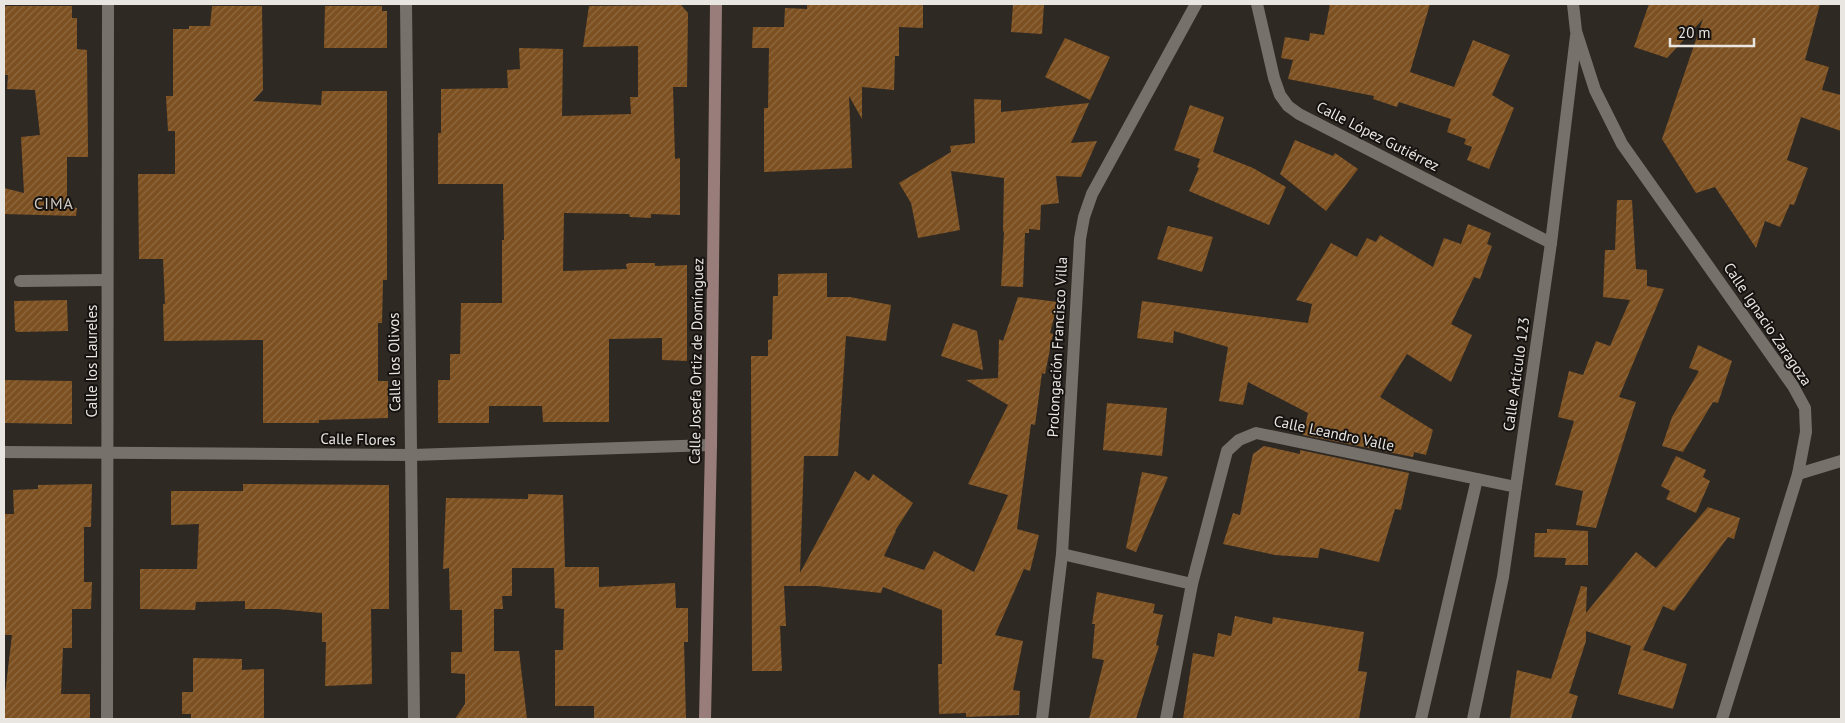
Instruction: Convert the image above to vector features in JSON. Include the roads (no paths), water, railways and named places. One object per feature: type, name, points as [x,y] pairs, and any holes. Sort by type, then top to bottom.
[{"type":"main road","name":"Calle Josefa Ortiz de Domínguez","points":[[705,719],[711,445],[716,4]]},
{"type":"street","name":"Calle los Laureles","points":[[107,719],[108,4]]},
{"type":"street","name":"Calle los Olivos","points":[[406,4],[414,719]]},
{"type":"street","name":"Prolongación Francisco Villa","points":[[1042,719],[1062,554],[1080,239],[1084,217],[1092,194],[1196,4]]},
{"type":"street","name":"Calle López Gutiérrez","points":[[1257,4],[1274,78],[1280,95],[1288,106],[1299,114],[1551,243]]},
{"type":"street","points":[[1574,4],[1576,31]]},
{"type":"street","name":"Calle Artículo 123","points":[[1473,719],[1503,577],[1551,243],[1576,31]]},
{"type":"street","name":"Calle Ignacio Zaragoza","points":[[1576,31],[1595,90],[1622,144],[1793,386],[1804,408],[1806,432],[1798,474],[1722,719]]},
{"type":"street","points":[[20,281],[108,280]]},
{"type":"street","name":"Calle Leandro Valle","points":[[1166,719],[1192,584],[1227,451],[1239,440],[1256,433],[1516,487]]},
{"type":"street","name":"Calle Flores","points":[[4,452],[412,455],[711,445]]},
{"type":"street","points":[[1798,474],[1841,461]]},
{"type":"street","points":[[1421,719],[1477,479]]},
{"type":"street","points":[[1062,554],[1192,584]]},
{"type":"district","name":"CIMA","points":[[54,203]]}]
